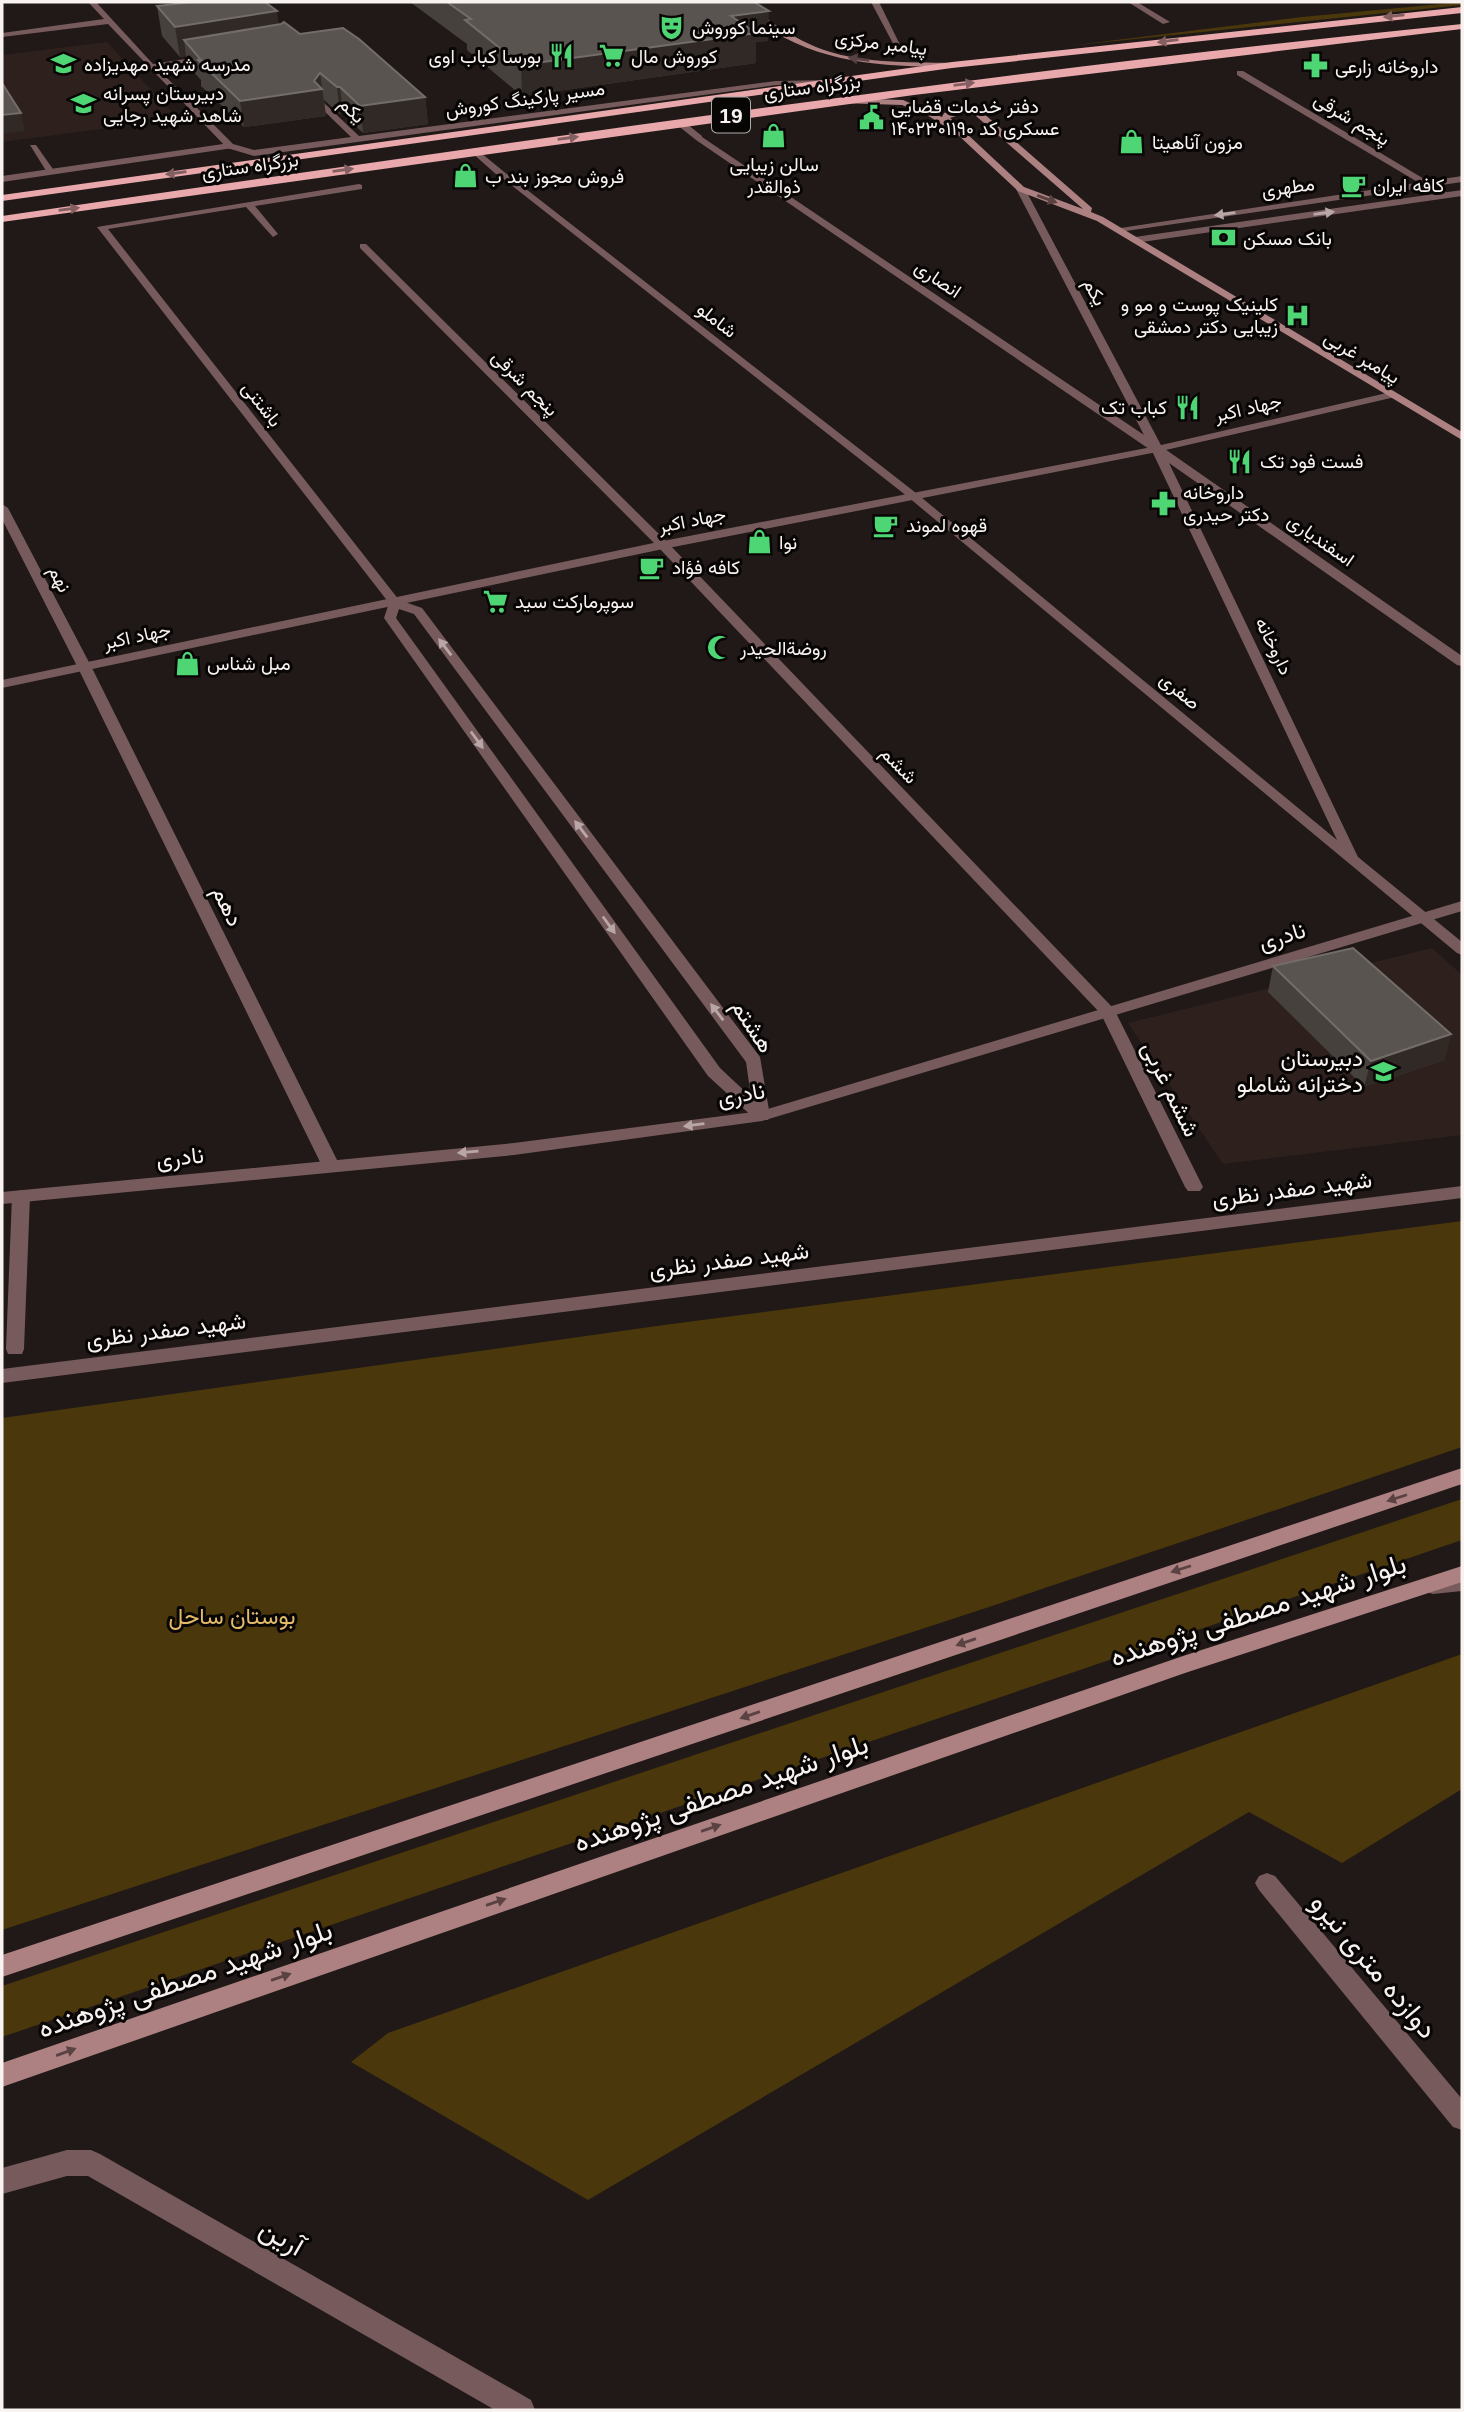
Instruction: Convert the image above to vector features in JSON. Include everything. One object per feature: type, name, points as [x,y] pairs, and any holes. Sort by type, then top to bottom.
[{"type":"highway","name":"بزرگراه ستاری","points":[[2,198],[952,65],[1462,10]]},
{"type":"highway","name":"بزرگراه ستاری","points":[[2,219],[679,122],[1462,26]]},
{"type":"highway","points":[[1156,32],[1177,29]]},
{"type":"highway","points":[[1298,45],[1462,34]]},
{"type":"highway","points":[[1043,55],[1060,45],[1134,35]]},
{"type":"main road","name":"پیامبر مرکزی","points":[[737,2],[800,41],[833,55],[900,64],[952,65]]},
{"type":"main road","name":"پیامبر غربی","points":[[839,101],[916,106],[960,132]]},
{"type":"main road","name":"پیامبر غربی","points":[[1100,219],[979,114],[962,111],[947,115],[946,119],[1021,189],[1119,229],[1462,438]]},
{"type":"main road","points":[[2,1966],[1462,1476]]},
{"type":"main road","name":"بلوار شهید مصطفی پژوهنده","points":[[2,2075],[1170,1670],[1462,1574]]},
{"type":"street","points":[[92,2],[181,98],[230,146]]},
{"type":"street","points":[[875,2],[901,51]]},
{"type":"street","points":[[1132,2],[1166,22]]},
{"type":"street","points":[[2,34],[110,21]]},
{"type":"street","points":[[153,66],[218,55]]},
{"type":"street","name":"پنجم شرقی","points":[[1240,73],[1462,203]]},
{"type":"street","name":"مسیر پارکینگ کوروش","points":[[2,179],[230,146],[254,153],[776,83],[827,82]]},
{"type":"street","name":"یکم","points":[[323,105],[357,139]]},
{"type":"street","name":"انصاری","points":[[679,122],[1157,449]]},
{"type":"street","points":[[33,147],[51,172]]},
{"type":"street","name":"شاملو","points":[[475,151],[912,495]]},
{"type":"street","name":"مطهری","points":[[1119,229],[1462,179]]},
{"type":"street","points":[[249,205],[359,187]]},
{"type":"street","name":"یکم","points":[[1021,189],[1157,449]]},
{"type":"street","name":"مطهری","points":[[1135,240],[1462,193]]},
{"type":"street","points":[[249,205],[273,234]]},
{"type":"street","name":"باشتنی","points":[[249,205],[102,227],[395,603]]},
{"type":"street","name":"پنجم شرقی","points":[[363,247],[663,545]]},
{"type":"street","name":"جهاد اکبر","points":[[2,684],[663,545],[1157,449],[1391,395]]},
{"type":"street","name":"اسفندیاری","points":[[1157,449],[1462,662]]},
{"type":"street","name":"داروخانه","points":[[1157,449],[1355,861]]},
{"type":"street","name":"صفری","points":[[912,495],[1462,950]]},
{"type":"street","name":"نهم","points":[[2,508],[84,666]]},
{"type":"street","name":"ششم","points":[[663,545],[1108,1012]]},
{"type":"street","points":[[395,603],[390,618],[705,1061],[762,1116]]},
{"type":"street","name":"هشتم","points":[[395,603],[418,611],[754,1060],[762,1116]]},
{"type":"street","name":"دهم","points":[[84,666],[331,1166]]},
{"type":"street","name":"نادری","points":[[2,1198],[514,1149],[762,1116],[1462,906]]},
{"type":"street","name":"ششم غربی","points":[[1108,1012],[1194,1186]]},
{"type":"street","name":"شهید صفدر نظری","points":[[2,1376],[1462,1192]]},
{"type":"street","points":[[15,1349],[21,1196]]},
{"type":"street","points":[[1426,1586],[1462,1583]]},
{"type":"street","name":"دوازده متری نیرو","points":[[1267,1883],[1462,2118]]},
{"type":"street","name":"آرین","points":[[2,2181],[67,2162],[91,2163],[521,2410]]},
{"type":"shaded area","name":"دبیرستان پسرانه شاهد شهید رجایی","points":[[107,42],[178,119],[2,142],[2,55]]},
{"type":"shaded area","points":[[1432,948],[1462,975],[1462,1135],[1223,1164],[1128,1023]]},
{"type":"green space","points":[[1462,2],[1462,5],[1068,46],[1302,17]]},
{"type":"green space","name":"بوستان ساحل","points":[[1462,1221],[1462,1447],[986,1608],[2,1930],[2,1418],[664,1325]]},
{"type":"green space","points":[[1462,1499],[1462,1540],[2,2037],[2,1986]]},
{"type":"green space","points":[[1462,1654],[1462,1789],[1342,1863],[1249,1812],[588,2200],[351,2062],[388,2033]]},
{"type":"building","points":[[193,2],[265,2],[277,11],[175,27],[157,6]]},
{"type":"building","points":[[447,2],[754,2],[769,11],[731,16],[756,33],[521,65],[465,20],[471,19]]},
{"type":"building","points":[[284,22],[300,34],[343,28],[425,97],[360,106],[320,73],[314,81],[322,89],[240,101],[198,60],[201,60],[184,40]]},
{"type":"building","points":[[2,83],[21,113],[2,115]]},
{"type":"building","points":[[1353,948],[1451,1034],[1371,1061],[1273,966]]},
{"type":"place","name":"سینما کوروش","points":[[672,27]]},
{"type":"place","name":"بورسا کباب اوی","points":[[561,56]]},
{"type":"place","name":"کوروش مال","points":[[611,56]]},
{"type":"place","name":"مدرسه شهيد مهديزاده","points":[[64,64]]},
{"type":"place","name":"داروخانه زارعی","points":[[1315,66]]},
{"type":"place","name":"دبیرستان پسرانه شاهد شهید رجایی","points":[[83,104]]},
{"type":"place","name":"دفتر خدمات قضایی عسکری کد ۱۴۰۲۳۰۱۱۹۰","points":[[871,117]]},
{"type":"place","name":"سالن زیبایی ذوالقدر","points":[[774,136]]},
{"type":"place","name":"مزون آناهیتا","points":[[1132,142]]},
{"type":"place","name":"فروش مجوز بند ب","points":[[465,176]]},
{"type":"place","name":"کافه ایران","points":[[1353,185]]},
{"type":"place","name":"بانک مسکن","points":[[1223,238]]},
{"type":"place","name":"کلینیک پوست و مو و زیبایی دکتر دمشقی","points":[[1298,315]]},
{"type":"place","name":"کباب تک","points":[[1187,407]]},
{"type":"place","name":"فست فود تک","points":[[1240,461]]},
{"type":"place","name":"داروخانه دکتر حیدری","points":[[1163,503]]},
{"type":"place","name":"قهوه لموند","points":[[886,525]]},
{"type":"place","name":"نوا","points":[[759,542]]},
{"type":"place","name":"کافه فؤاد","points":[[652,567]]},
{"type":"place","name":"سوپرمارکت سید","points":[[495,601]]},
{"type":"place","name":"روضةالحیدر","points":[[720,648]]},
{"type":"place","name":"مبل شناس","points":[[187,663]]},
{"type":"place","name":"دبیرستان دخترانه شاملو","points":[[1383,1071]]}]
